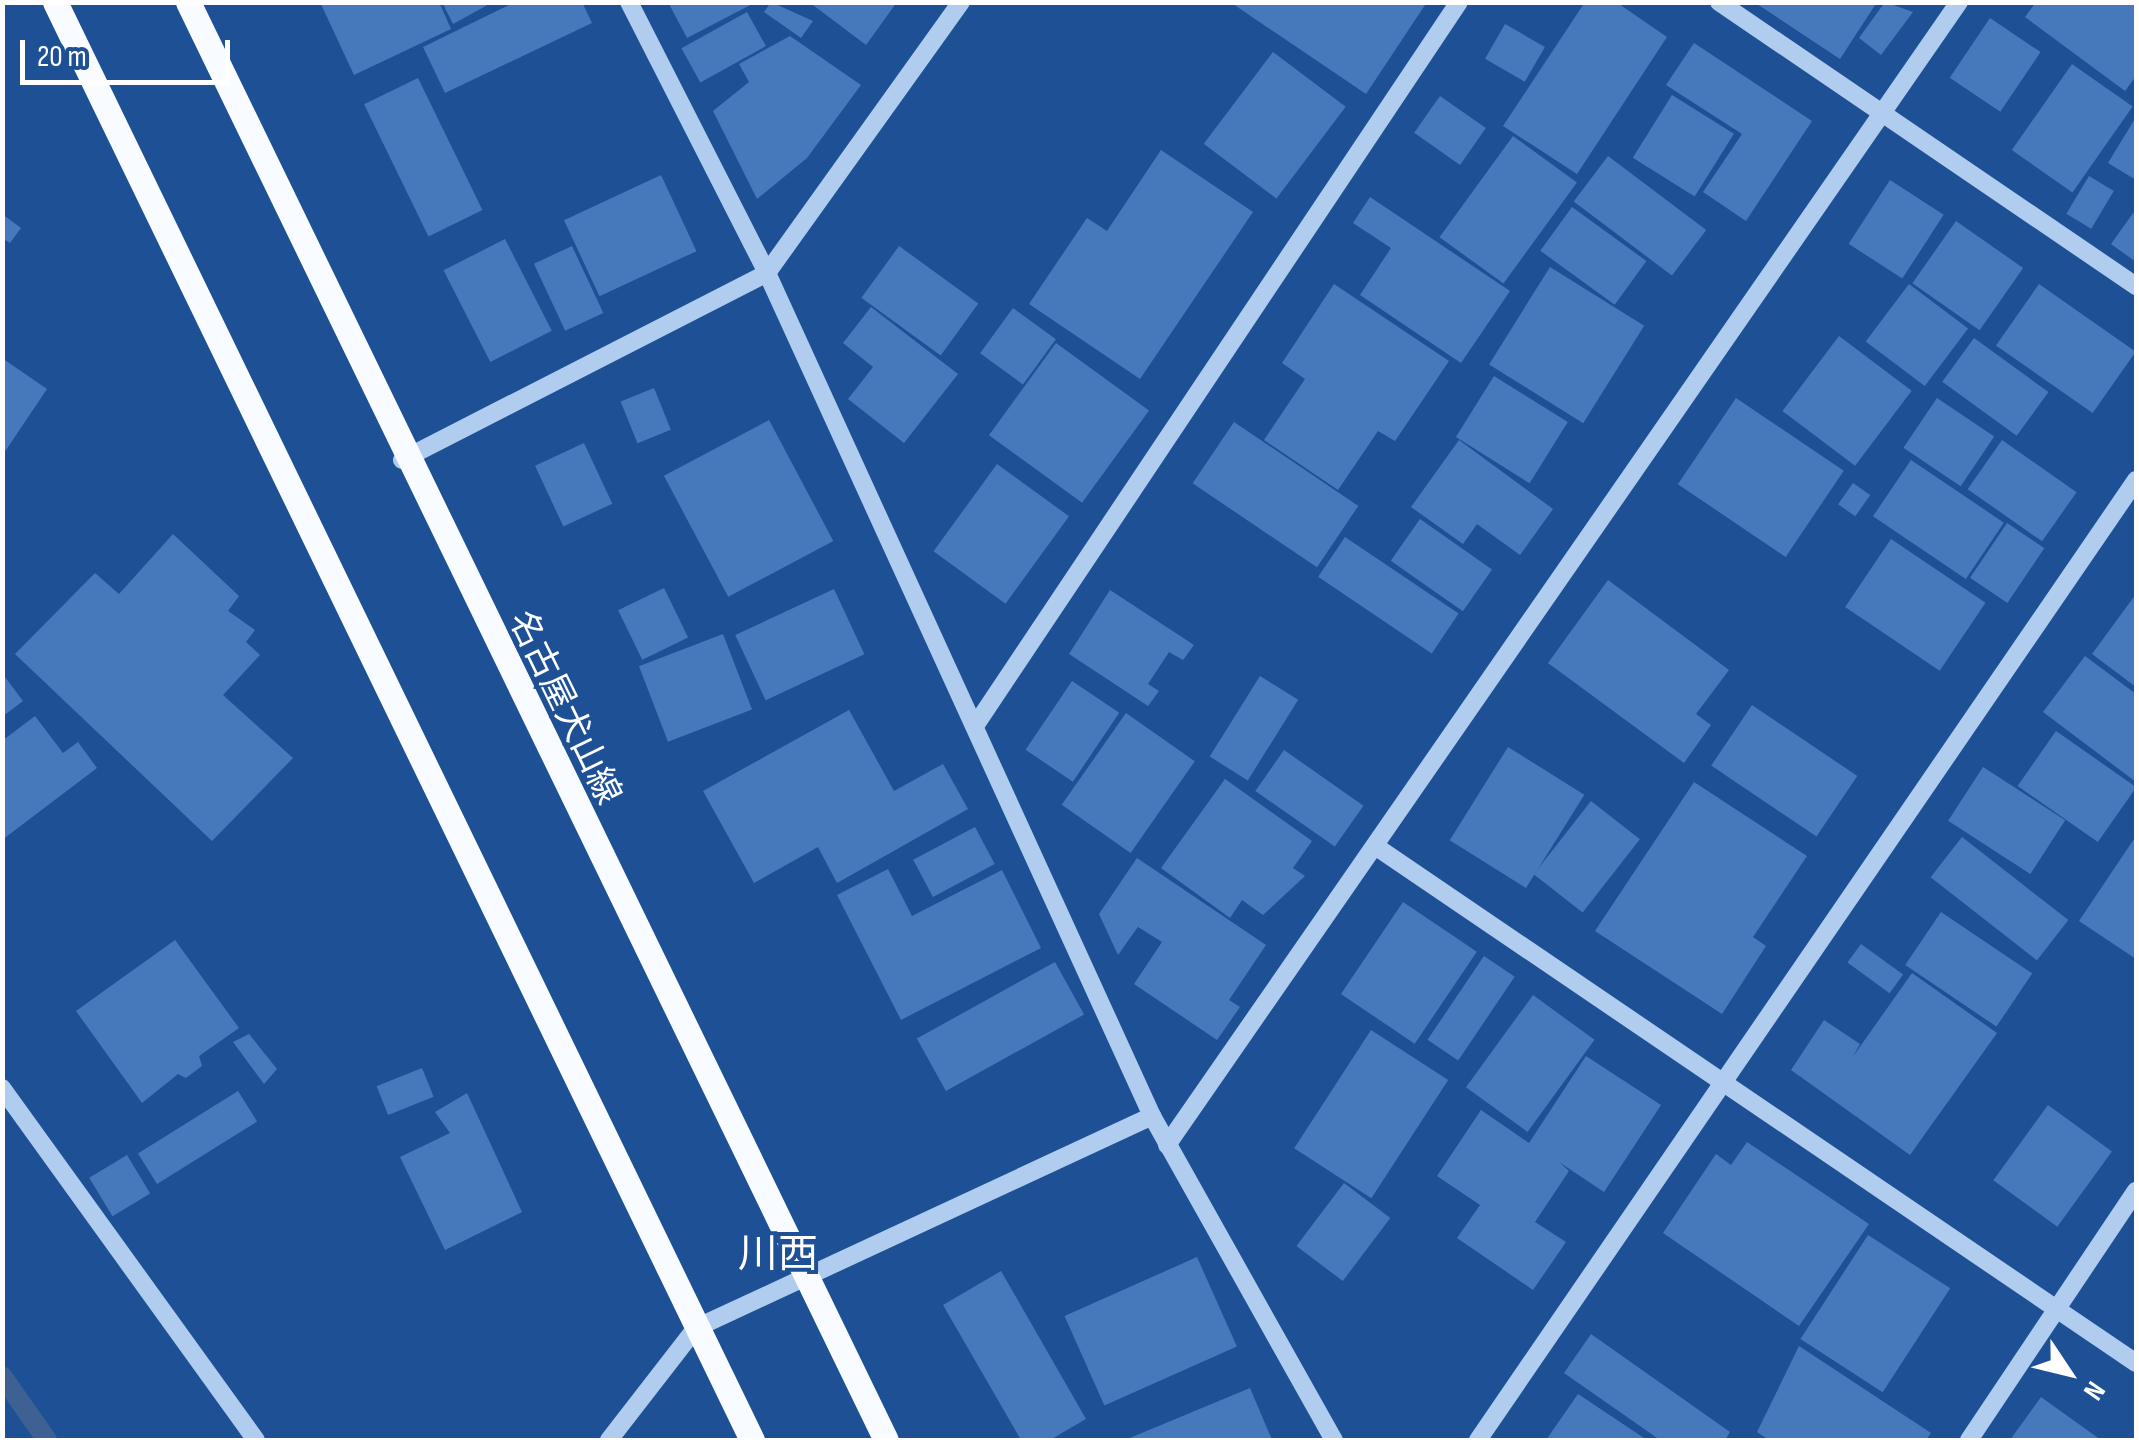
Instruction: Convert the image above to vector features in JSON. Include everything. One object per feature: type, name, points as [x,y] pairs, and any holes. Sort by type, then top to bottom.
[{"type":"main road","points":[[56,2],[752,1440]]},
{"type":"main road","name":"名古屋犬山線","points":[[188,2],[402,460],[886,1440]]},
{"type":"street","points":[[629,2],[767,273],[977,724],[1152,1116],[1334,1440]]},
{"type":"street","points":[[402,460],[767,273],[961,2]]},
{"type":"street","points":[[977,724],[1459,2]]},
{"type":"street","points":[[1719,2],[1884,110],[2136,286]]},
{"type":"street","points":[[1167,1146],[1378,848],[1959,2]]},
{"type":"street","points":[[1478,1440],[1721,1078],[2136,480]]},
{"type":"street","points":[[1378,848],[2136,1363]]},
{"type":"street","points":[[2,1088],[256,1440]]},
{"type":"street","points":[[609,1440],[696,1328],[1152,1116]]},
{"type":"street","points":[[1968,1440],[2136,1192]]},
{"type":"building","points":[[320,2],[439,2],[451,29],[354,75]]},
{"type":"building","points":[[442,2],[493,2],[453,24]]},
{"type":"building","points":[[515,2],[582,2],[592,23],[445,93],[423,47]]},
{"type":"building","points":[[668,2],[756,2],[687,38]]},
{"type":"building","points":[[771,2],[813,21],[801,38],[764,12]]},
{"type":"building","points":[[809,2],[897,2],[866,45]]},
{"type":"building","points":[[1230,2],[1427,2],[1366,94]]},
{"type":"building","points":[[1585,2],[1616,2],[1667,37],[1577,174],[1503,126]]},
{"type":"building","points":[[1754,2],[1877,2],[1840,59]]},
{"type":"building","points":[[1885,2],[1913,12],[1881,55],[1859,38]]},
{"type":"building","points":[[2036,2],[2136,2],[2136,76],[2125,91],[2025,17]]},
{"type":"building","points":[[747,12],[766,46],[700,82],[681,48]]},
{"type":"building","points":[[1990,18],[2041,52],[2000,112],[1950,78]]},
{"type":"building","points":[[1505,24],[1545,47],[1525,82],[1485,59]]},
{"type":"building","points":[[790,36],[861,85],[807,158],[757,199],[713,111],[749,82],[739,64]]},
{"type":"building","points":[[1694,43],[1812,121],[1746,221],[1703,192],[1742,134],[1666,85]]},
{"type":"building","points":[[1273,52],[1346,107],[1276,199],[1204,144]]},
{"type":"building","points":[[2072,64],[2133,106],[2072,192],[2012,150]]},
{"type":"building","points":[[418,78],[482,210],[429,236],[364,104]]},
{"type":"building","points":[[1672,95],[1734,134],[1695,196],[1633,158]]},
{"type":"building","points":[[1440,96],[1486,128],[1460,165],[1414,133]]},
{"type":"building","points":[[2136,117],[2136,180],[2108,163]]},
{"type":"building","points":[[1513,136],[1577,182],[1503,284],[1440,237]]},
{"type":"building","points":[[1161,150],[1253,212],[1140,379],[1029,304],[1087,218],[1107,231]]},
{"type":"building","points":[[1608,156],[1706,230],[1672,276],[1574,202]]},
{"type":"building","points":[[661,175],[696,251],[600,296],[564,220]]},
{"type":"building","points":[[2089,176],[2114,191],[2091,229],[2066,214]]},
{"type":"building","points":[[1890,180],[1944,215],[1902,279],[1849,244]]},
{"type":"building","points":[[1370,197],[1510,291],[1461,363],[1360,295],[1391,248],[1353,223]]},
{"type":"building","points":[[1572,207],[1646,261],[1615,305],[1540,251]]},
{"type":"building","points":[[2136,209],[2136,262],[2111,244]]},
{"type":"building","points":[[2,214],[21,228],[10,243],[2,238]]},
{"type":"building","points":[[1956,221],[2023,268],[1980,330],[1912,283]]},
{"type":"building","points":[[505,239],[552,331],[490,362],[444,270]]},
{"type":"building","points":[[572,246],[603,313],[565,331],[534,264]]},
{"type":"building","points":[[899,246],[978,304],[941,355],[861,298]]},
{"type":"building","points":[[1550,267],[1644,326],[1583,423],[1489,365]]},
{"type":"building","points":[[1334,284],[1449,361],[1395,441],[1378,431],[1338,490],[1264,440],[1305,379],[1282,363]]},
{"type":"building","points":[[1909,284],[1968,329],[1925,386],[1866,342]]},
{"type":"building","points":[[2039,284],[2136,352],[2093,413],[1996,345]]},
{"type":"building","points":[[871,307],[958,374],[904,443],[848,399],[873,367],[843,343]]},
{"type":"building","points":[[1013,308],[1056,339],[1023,384],[980,353]]},
{"type":"building","points":[[1839,336],[1912,391],[1855,466],[1782,411]]},
{"type":"building","points":[[1974,338],[2048,392],[2017,436],[1942,382]]},
{"type":"building","points":[[1056,343],[1149,411],[1082,503],[989,435]]},
{"type":"building","points":[[2,358],[47,389],[2,456]]},
{"type":"building","points":[[1494,376],[1568,422],[1530,483],[1456,437]]},
{"type":"building","points":[[654,388],[671,430],[637,443],[621,401]]},
{"type":"building","points":[[1736,398],[1844,471],[1786,557],[1678,484]]},
{"type":"building","points":[[1937,398],[1994,437],[1961,486],[1903,448]]},
{"type":"building","points":[[769,420],[833,541],[728,597],[664,476]]},
{"type":"building","points":[[1234,422],[1358,506],[1317,567],[1193,483]]},
{"type":"building","points":[[1459,440],[1553,509],[1520,555],[1477,524],[1463,544],[1411,507]]},
{"type":"building","points":[[2002,440],[2077,492],[2042,541],[1968,489]]},
{"type":"building","points":[[584,443],[612,504],[563,527],[535,466]]},
{"type":"building","points":[[1911,460],[2004,523],[1966,579],[1873,516]]},
{"type":"building","points":[[997,464],[1069,516],[1006,604],[934,551]]},
{"type":"building","points":[[1853,483],[1870,495],[1855,516],[1838,504]]},
{"type":"building","points":[[1420,519],[1492,569],[1463,611],[1391,561]]},
{"type":"building","points":[[2007,523],[2044,548],[2007,603],[1970,578]]},
{"type":"building","points":[[173,534],[239,596],[228,611],[255,630],[246,642],[260,655],[223,695],[293,758],[212,841],[15,654],[95,573],[119,594]]},
{"type":"building","points":[[1345,537],[1459,614],[1432,653],[1318,577]]},
{"type":"building","points":[[1891,539],[1986,603],[1940,671],[1845,607]]},
{"type":"building","points":[[1608,580],[1729,670],[1696,714],[1711,725],[1684,763],[1548,663]]},
{"type":"building","points":[[664,588],[688,637],[642,660],[618,610]]},
{"type":"building","points":[[834,589],[864,654],[766,700],[735,635]]},
{"type":"building","points":[[1110,590],[1194,645],[1183,660],[1169,652],[1148,684],[1159,691],[1148,706],[1069,654]]},
{"type":"building","points":[[2136,594],[2136,687],[2092,654]]},
{"type":"building","points":[[723,634],[752,710],[668,742],[639,666]]},
{"type":"building","points":[[2085,656],[2136,694],[2136,782],[2043,712]]},
{"type":"building","points":[[2,673],[23,701],[2,717]]},
{"type":"building","points":[[1260,676],[1298,700],[1248,780],[1210,757]]},
{"type":"building","points":[[1072,681],[1119,713],[1073,782],[1026,750]]},
{"type":"building","points":[[1752,705],[1857,776],[1816,837],[1711,766]]},
{"type":"building","points":[[849,710],[894,791],[943,764],[968,809],[837,883],[818,847],[754,883],[703,791]]},
{"type":"building","points":[[1126,713],[1195,761],[1131,853],[1062,805]]},
{"type":"building","points":[[35,716],[63,753],[78,742],[97,768],[2,840],[2,741]]},
{"type":"building","points":[[2056,731],[2136,787],[2098,842],[2018,786]]},
{"type":"building","points":[[1508,747],[1584,795],[1526,888],[1450,840]]},
{"type":"building","points":[[1284,750],[1363,806],[1335,847],[1255,791]]},
{"type":"building","points":[[1983,767],[2065,820],[2030,874],[1948,821]]},
{"type":"building","points":[[1225,779],[1312,841],[1293,868],[1305,876],[1263,915],[1242,900],[1230,918],[1161,868]]},
{"type":"building","points":[[1694,782],[1807,856],[1753,937],[1766,946],[1722,1014],[1595,931]]},
{"type":"building","points":[[1591,801],[1640,839],[1583,912],[1534,874]]},
{"type":"building","points":[[975,827],[995,864],[933,897],[913,860]]},
{"type":"building","points":[[2136,836],[2136,959],[2079,921]]},
{"type":"building","points":[[1962,837],[2068,920],[2037,960],[1931,877]]},
{"type":"building","points":[[1137,858],[1266,945],[1229,1000],[1240,1007],[1217,1040],[1134,984],[1162,942],[1138,927],[1152,907],[1118,955],[1099,914]]},
{"type":"building","points":[[888,869],[912,916],[1002,870],[1041,948],[901,1020],[837,895]]},
{"type":"building","points":[[1403,902],[1477,952],[1415,1044],[1341,994]]},
{"type":"building","points":[[1941,912],[2032,974],[1996,1027],[1905,965]]},
{"type":"building","points":[[175,940],[239,1028],[199,1056],[202,1066],[186,1078],[178,1074],[142,1103],[76,1011]]},
{"type":"building","points":[[1861,944],[1903,975],[1890,993],[1847,963]]},
{"type":"building","points":[[1484,956],[1515,977],[1458,1060],[1428,1040]]},
{"type":"building","points":[[1055,962],[1084,1014],[946,1091],[917,1039]]},
{"type":"building","points":[[1912,973],[1997,1033],[1910,1155],[1791,1070],[1824,1020],[1860,1044],[1852,1058]]},
{"type":"building","points":[[1533,995],[1594,1040],[1527,1132],[1466,1087]]},
{"type":"building","points":[[1371,1030],[1448,1080],[1371,1198],[1294,1148]]},
{"type":"building","points":[[249,1034],[277,1069],[264,1084],[233,1042]]},
{"type":"building","points":[[1586,1056],[1661,1105],[1604,1192],[1559,1162],[1569,1171],[1535,1222],[1566,1242],[1533,1290],[1457,1238],[1480,1205],[1437,1176],[1481,1110],[1529,1143]]},
{"type":"building","points":[[422,1068],[434,1097],[388,1115],[377,1086]]},
{"type":"building","points":[[238,1091],[257,1122],[157,1184],[138,1154]]},
{"type":"building","points":[[467,1093],[522,1212],[445,1250],[400,1157],[450,1133],[435,1112]]},
{"type":"building","points":[[2048,1105],[2112,1151],[2057,1227],[1993,1180]]},
{"type":"building","points":[[1747,1142],[1869,1224],[1799,1326],[1663,1233],[1716,1154],[1731,1165]]},
{"type":"building","points":[[127,1155],[150,1194],[112,1216],[89,1178]]},
{"type":"building","points":[[1344,1183],[1390,1218],[1343,1281],[1296,1246]]},
{"type":"building","points":[[1868,1235],[1950,1288],[1883,1392],[1800,1339]]},
{"type":"building","points":[[1197,1257],[1237,1347],[1104,1406],[1065,1316]]},
{"type":"building","points":[[1001,1271],[1086,1419],[1050,1440],[1021,1440],[943,1305]]},
{"type":"building","points":[[1591,1334],[1730,1432],[1725,1440],[1660,1440],[1564,1373]]},
{"type":"building","points":[[1799,1346],[1931,1433],[1926,1440],[1769,1440],[1757,1432]]},
{"type":"building","points":[[1250,1388],[1272,1440],[1125,1440]]},
{"type":"building","points":[[1578,1394],[1647,1440],[1546,1440]]},
{"type":"building","points":[[2041,1397],[2101,1440],[2010,1440]]},
{"type":"waterway","points":[[2,1376],[47,1440]]},
{"type":"district","name":"川西","points":[[778,1255]]}]
